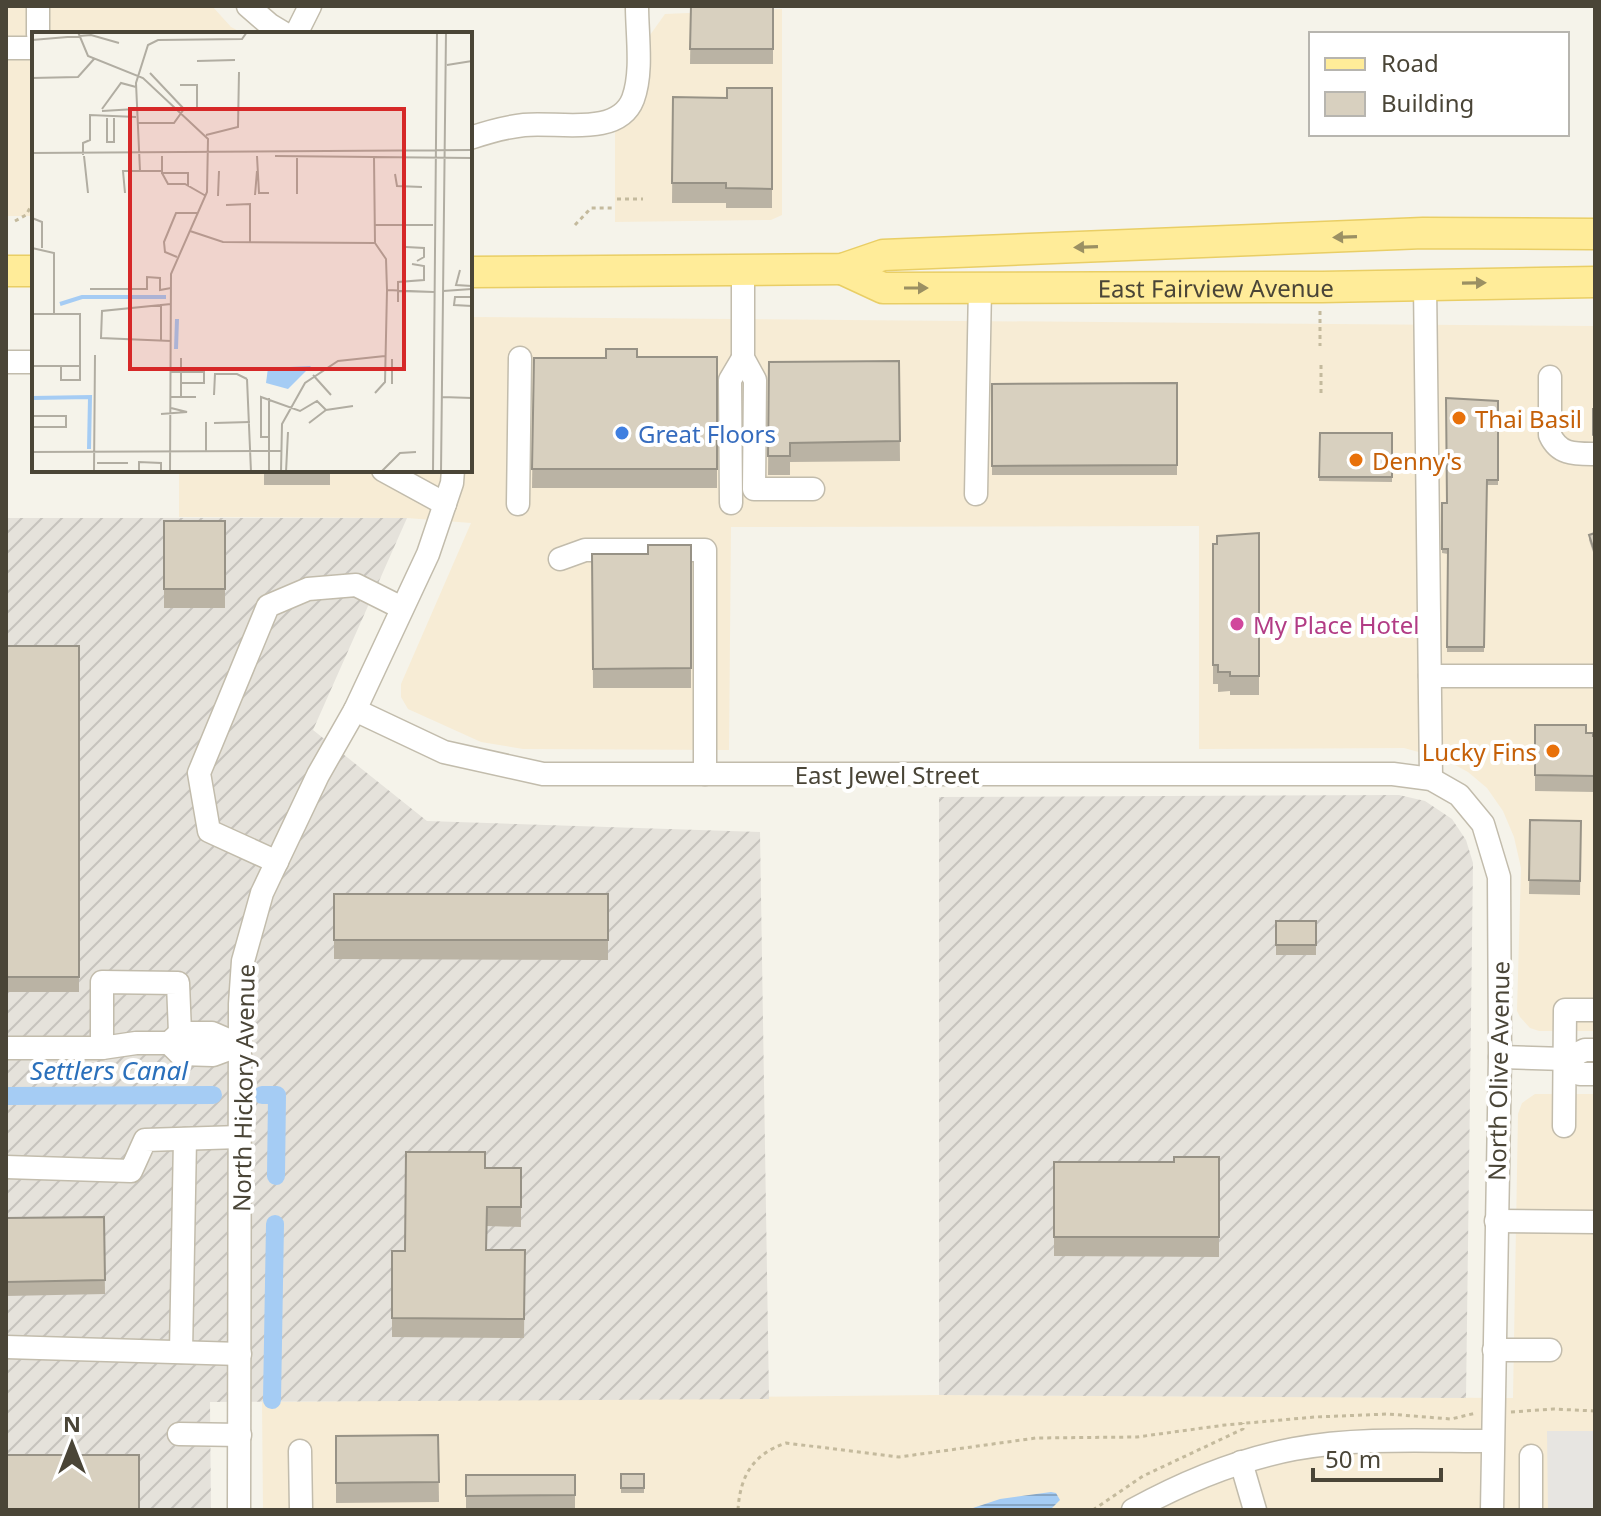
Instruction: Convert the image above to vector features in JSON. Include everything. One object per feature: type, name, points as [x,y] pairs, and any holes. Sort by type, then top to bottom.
[{"type":"main road","name":"East Fairview Avenue","points":[[472,272],[842,269],[883,255],[1423,233],[1595,234]]},
{"type":"main road","name":"East Fairview Avenue","points":[[842,269],[883,288],[1322,287],[1595,282]]},
{"type":"main road","points":[[6,271],[32,271]]},
{"type":"street","points":[[38,6],[38,32]]},
{"type":"street","points":[[248,6],[282,32]]},
{"type":"street","points":[[297,32],[310,6]]},
{"type":"street","points":[[472,138],[527,125],[591,124],[618,118],[632,102],[636,88],[637,6]]},
{"type":"street","points":[[6,48],[32,48]]},
{"type":"street","points":[[743,271],[743,358],[755,380],[754,489],[813,489]]},
{"type":"street","points":[[1425,284],[1431,779]]},
{"type":"street","points":[[976,494],[980,287]]},
{"type":"street","points":[[518,504],[520,358]]},
{"type":"street","points":[[731,503],[730,380],[743,358]]},
{"type":"street","points":[[6,362],[32,362]]},
{"type":"street","points":[[1550,377],[1550,435],[1553,443],[1571,454],[1595,454]]},
{"type":"street","points":[[387,472],[445,504]]},
{"type":"street","name":"North Hickory Avenue","points":[[239,1510],[243,961],[262,893],[318,775],[355,710],[428,554],[453,472]]},
{"type":"street","points":[[560,559],[585,550],[705,550],[705,774]]},
{"type":"street","points":[[277,862],[209,831],[199,773],[268,606],[308,589],[356,585],[402,608]]},
{"type":"street","points":[[1430,676],[1595,676]]},
{"type":"street","name":"East Jewel Street","points":[[355,710],[444,752],[543,774],[1393,774],[1431,779]]},
{"type":"street","name":"North Olive Avenue","points":[[1431,779],[1459,795],[1483,824],[1499,877],[1500,1057],[1492,1507]]},
{"type":"street","points":[[102,1048],[102,982],[178,983],[174,1038]]},
{"type":"street","points":[[1564,1126],[1565,1010],[1595,1010]]},
{"type":"street","points":[[6,1048],[102,1048],[212,1033],[240,1045]]},
{"type":"street","points":[[1500,1057],[1565,1059],[1585,1050],[1595,1050]]},
{"type":"street","points":[[1565,1059],[1580,1074],[1595,1074]]},
{"type":"street","points":[[6,1167],[131,1171],[145,1140],[240,1137]]},
{"type":"street","points":[[181,1352],[185,1139]]},
{"type":"street","points":[[1496,1221],[1595,1222]]},
{"type":"street","points":[[6,1347],[240,1354]]},
{"type":"street","points":[[1494,1350],[1550,1350]]},
{"type":"street","points":[[179,1434],[240,1435]]},
{"type":"street","points":[[1133,1510],[1181,1485],[1241,1462],[1295,1449],[1354,1442],[1492,1441]]},
{"type":"street","points":[[300,1451],[301,1510]]},
{"type":"street","points":[[1492,1507],[1531,1507],[1531,1456]]},
{"type":"street","points":[[1241,1462],[1255,1510]]},
{"type":"path","points":[[617,199],[643,199]]},
{"type":"path","points":[[15,221],[26,215],[31,206]]},
{"type":"path","points":[[575,225],[591,208],[615,208]]},
{"type":"path","points":[[1320,311],[1320,346]]},
{"type":"path","points":[[1321,365],[1321,396]]},
{"type":"path","points":[[1503,1412],[1553,1409],[1595,1411]]},
{"type":"path","points":[[738,1510],[742,1481],[750,1466],[761,1455],[786,1443],[899,1457],[1036,1438],[1137,1437],[1243,1423],[1388,1414],[1451,1419],[1482,1411]]},
{"type":"path","points":[[1093,1510],[1143,1476],[1243,1429],[1243,1423]]},
{"type":"shaded area","points":[[6,6],[212,6],[231,27],[240,32],[32,32],[32,216],[6,216]]},
{"type":"shaded area","points":[[782,9],[782,215],[771,220],[615,222],[615,131],[649,76],[650,35],[665,14]]},
{"type":"shaded area","points":[[472,317],[1595,326],[1595,1031],[1539,1031],[1530,1028],[1517,1011],[1521,868],[1514,837],[1503,811],[1487,788],[1468,772],[1444,759],[1404,748],[1199,749],[1199,526],[731,527],[729,750],[523,749],[481,742],[408,709],[401,697],[401,684],[471,523],[407,518],[179,517],[179,472],[472,472]]},
{"type":"shaded area","points":[[6,518],[407,518],[313,730],[427,821],[760,832],[769,1399],[210,1402],[211,1510],[6,1510]]},
{"type":"shaded area","points":[[1399,795],[1425,801],[1452,819],[1466,840],[1473,863],[1466,1398],[939,1395],[939,797]]},
{"type":"shaded area","points":[[1535,1094],[1595,1094],[1595,1510],[263,1510],[262,1402],[939,1395],[1513,1398],[1518,1114],[1522,1103]]},
{"type":"shaded area","points":[[1547,1431],[1595,1431],[1595,1510],[1548,1510]]},
{"type":"water","points":[[1056,1493],[1060,1500],[1050,1510],[967,1510],[1000,1499]]},
{"type":"building","points":[[691,6],[773,6],[773,49],[690,49]]},
{"type":"building","points":[[727,88],[772,88],[772,189],[726,188],[726,183],[672,183],[673,97],[727,98]]},
{"type":"building","name":"Great Floors","points":[[606,349],[637,349],[637,357],[717,357],[717,469],[532,469],[534,358],[606,358]]},
{"type":"building","points":[[899,361],[900,441],[790,443],[790,456],[768,456],[769,362]]},
{"type":"building","points":[[1177,383],[1177,465],[992,466],[992,384]]},
{"type":"building","points":[[1446,398],[1498,401],[1498,480],[1487,480],[1484,647],[1447,647],[1448,549],[1442,549],[1442,503],[1447,503]]},
{"type":"building","points":[[1595,409],[1595,436],[1593,435]]},
{"type":"building","name":"Denny's","points":[[1320,433],[1392,433],[1392,477],[1319,477]]},
{"type":"building","points":[[164,521],[225,521],[225,589],[164,589]]},
{"type":"building","name":"My Place Hotel","points":[[1259,533],[1259,676],[1230,676],[1230,672],[1218,672],[1218,665],[1213,665],[1213,544],[1217,544],[1217,536]]},
{"type":"building","points":[[1595,533],[1595,553],[1589,535]]},
{"type":"building","points":[[648,545],[691,545],[691,668],[593,669],[592,554],[648,554]]},
{"type":"building","points":[[6,646],[79,646],[79,977],[6,977]]},
{"type":"building","points":[[1535,725],[1586,725],[1586,733],[1595,736],[1595,776],[1535,775]]},
{"type":"building","points":[[1530,820],[1581,821],[1580,881],[1529,880]]},
{"type":"building","points":[[334,894],[608,894],[608,940],[334,940]]},
{"type":"building","points":[[1276,921],[1316,921],[1316,945],[1276,945]]},
{"type":"building","points":[[406,1152],[485,1152],[485,1168],[521,1168],[521,1207],[487,1207],[486,1250],[525,1250],[524,1319],[392,1318],[392,1251],[405,1251]]},
{"type":"building","points":[[1174,1157],[1219,1157],[1219,1237],[1054,1237],[1054,1162],[1174,1162]]},
{"type":"building","points":[[104,1217],[105,1280],[6,1282],[6,1218]]},
{"type":"building","points":[[438,1435],[439,1482],[336,1483],[336,1436]]},
{"type":"building","points":[[6,1455],[139,1455],[139,1510],[6,1510]]},
{"type":"building","points":[[621,1474],[644,1474],[644,1488],[621,1488]]},
{"type":"building","points":[[466,1475],[575,1475],[575,1495],[466,1496]]},
{"type":"waterway","name":"Settlers Canal","points":[[6,1096],[213,1095]]},
{"type":"waterway","points":[[262,1095],[277,1095],[276,1176]]},
{"type":"waterway","points":[[272,1400],[275,1224]]},
{"type":"place","name":"Thai Basil","points":[[1459,418]]},
{"type":"place","name":"Great Floors","points":[[622,433]]},
{"type":"place","name":"Denny's","points":[[1356,460]]},
{"type":"place","name":"My Place Hotel","points":[[1237,624]]},
{"type":"place","name":"Lucky Fins","points":[[1553,751]]}]
